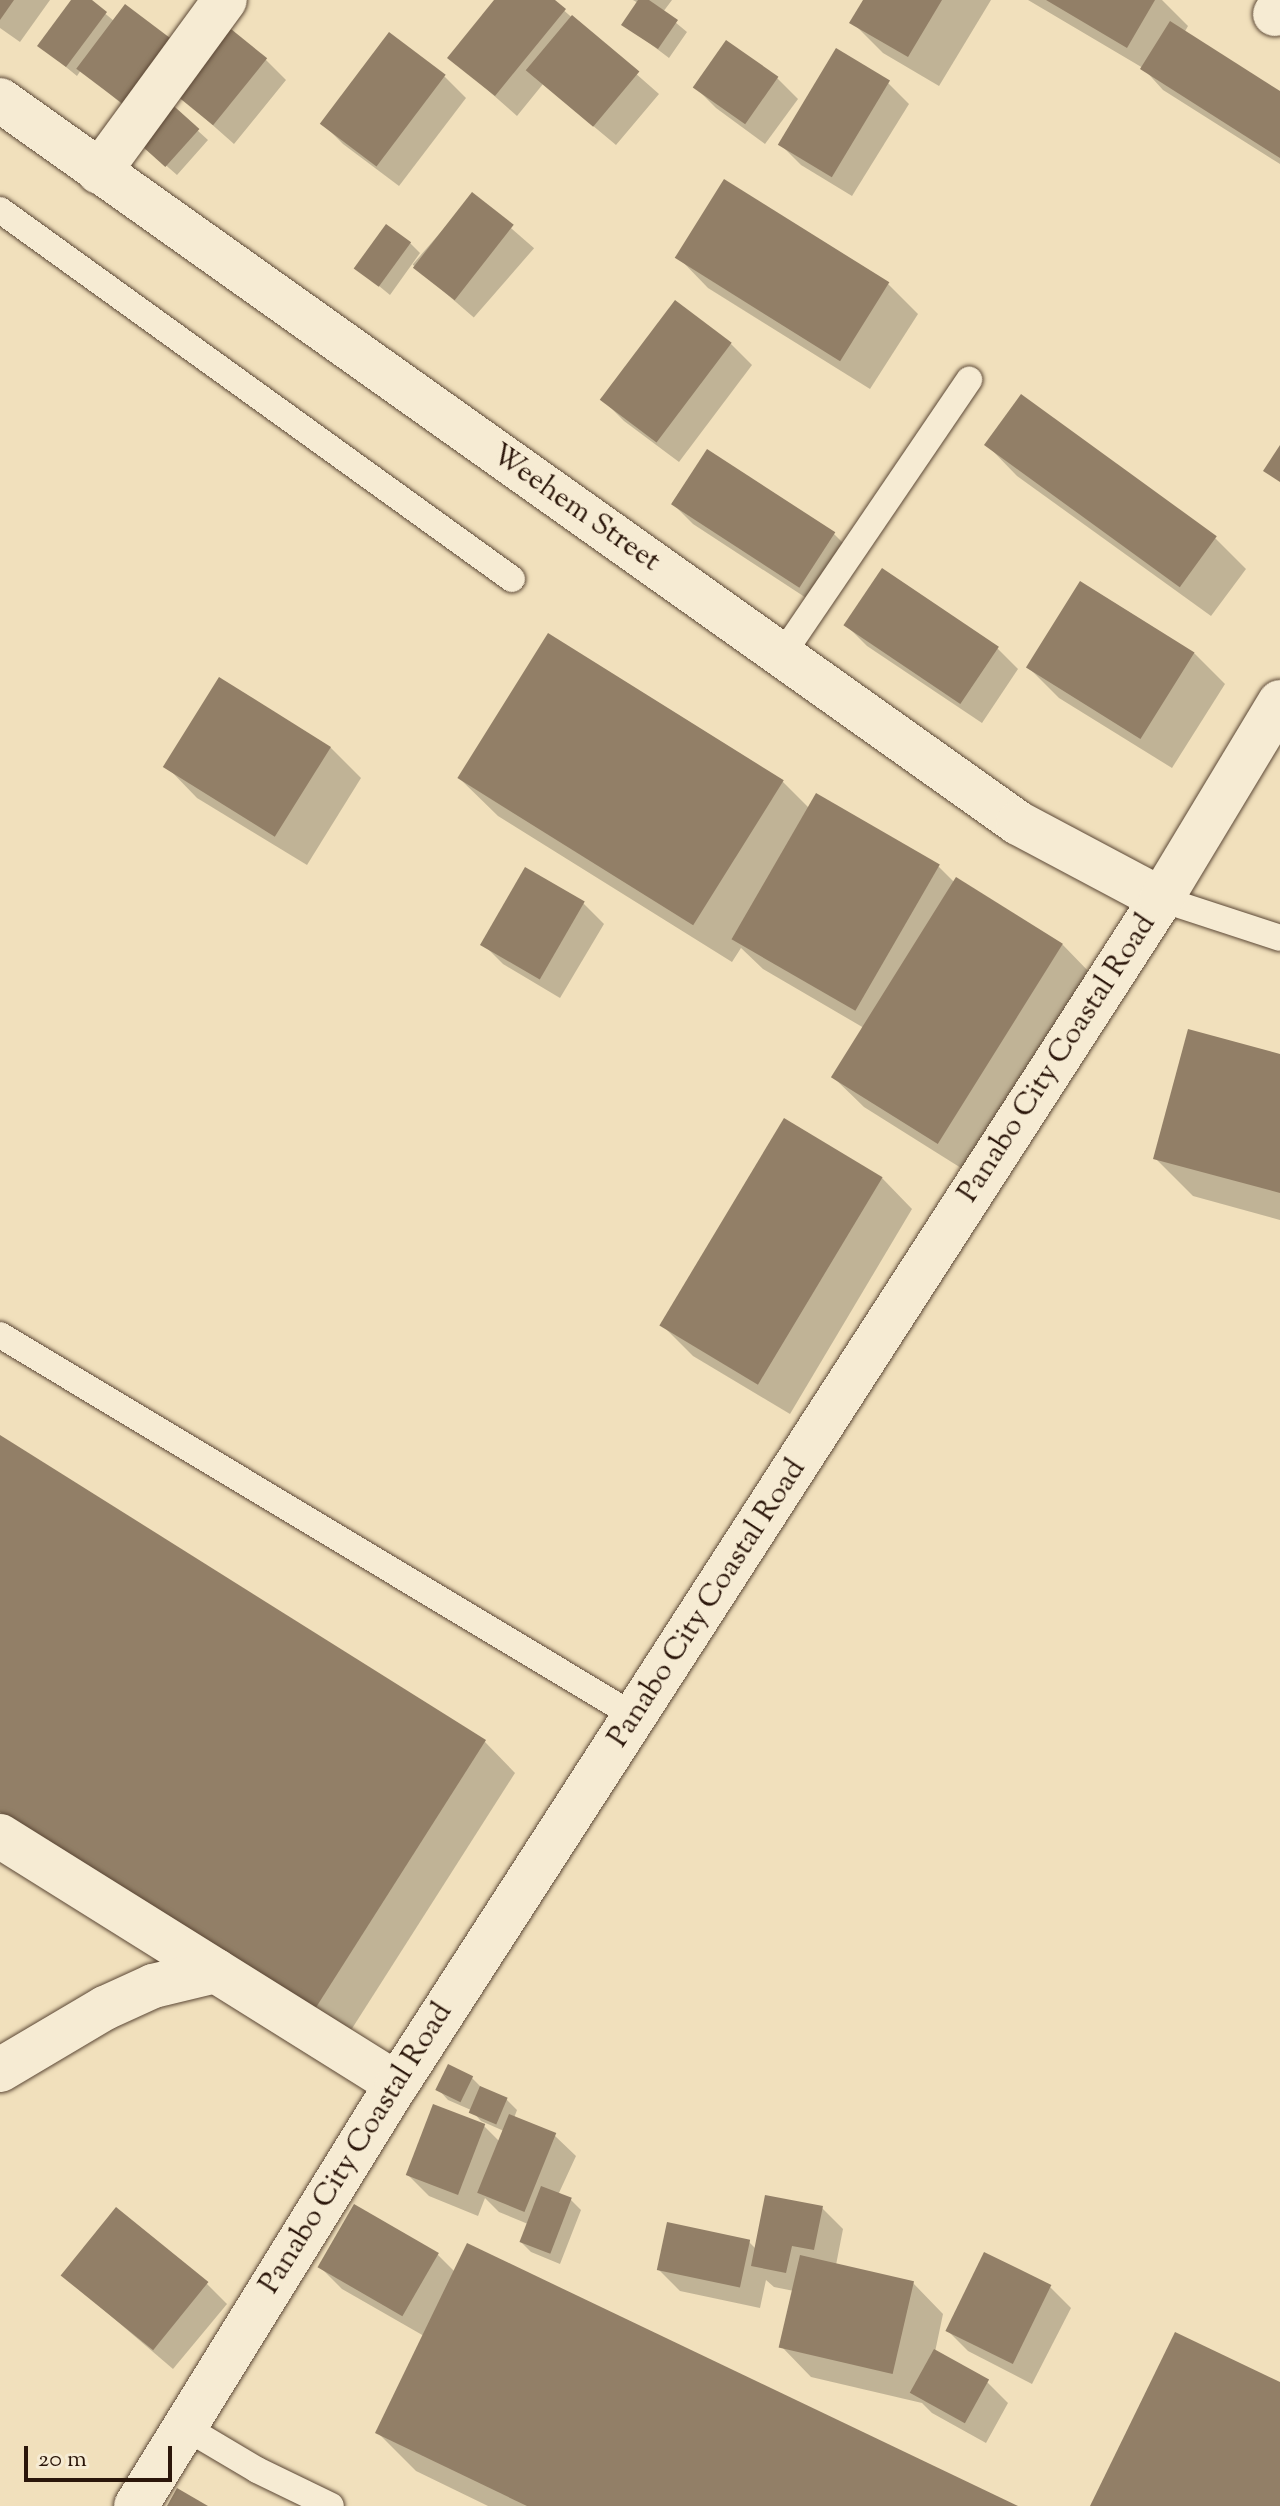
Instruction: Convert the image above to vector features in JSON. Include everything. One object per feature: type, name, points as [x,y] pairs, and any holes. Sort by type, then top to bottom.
[{"type":"street","points":[[99,172],[225,0]]},
{"type":"street","name":"Weehem Street","points":[[0,100],[1018,823],[1161,899]]},
{"type":"street","name":"Panabo City Coastal Road","points":[[136,2506],[397,2084],[1161,899],[1280,702]]},
{"type":"street","points":[[0,1836],[397,2084]]},
{"type":"street","points":[[0,2070],[105,2008],[153,1986],[216,1971]]},
{"type":"lane","points":[[0,210],[512,579]]},
{"type":"lane","points":[[782,655],[969,380]]},
{"type":"lane","points":[[1161,899],[1280,938]]},
{"type":"lane","points":[[0,1335],[636,1717]]},
{"type":"lane","points":[[183,2426],[257,2470],[331,2506]]},
{"type":"building","points":[[0,0],[14,0],[0,20]]},
{"type":"building","points":[[71,0],[92,0],[107,12],[66,67],[37,46]]},
{"type":"building","points":[[494,0],[555,0],[566,9],[495,96],[447,58]]},
{"type":"building","points":[[638,0],[649,0],[678,20],[658,49],[621,25]]},
{"type":"building","points":[[863,0],[942,0],[908,57],[849,23]]},
{"type":"building","points":[[1046,0],[1155,0],[1127,48]]},
{"type":"building","points":[[125,4],[174,41],[125,105],[76,69]]},
{"type":"building","points":[[572,15],[639,72],[593,127],[526,70]]},
{"type":"building","points":[[1170,21],[1280,91],[1280,158],[1140,69]]},
{"type":"building","points":[[226,25],[267,58],[213,125],[172,92]]},
{"type":"building","points":[[389,32],[446,75],[376,167],[320,124]]},
{"type":"building","points":[[726,40],[778,77],[745,124],[693,88]]},
{"type":"building","points":[[836,48],[890,80],[832,177],[778,145]]},
{"type":"building","points":[[166,99],[199,129],[165,167],[132,137]]},
{"type":"building","points":[[724,179],[889,282],[840,361],[675,258]]},
{"type":"building","points":[[472,192],[514,225],[455,300],[413,268]]},
{"type":"building","points":[[386,224],[411,242],[379,287],[354,268]]},
{"type":"building","points":[[675,300],[732,343],[656,443],[600,400]]},
{"type":"building","points":[[1021,394],[1217,536],[1180,587],[984,445]]},
{"type":"building","points":[[1280,445],[1280,482],[1263,471]]},
{"type":"building","points":[[707,449],[835,532],[799,588],[671,504]]},
{"type":"building","points":[[882,568],[999,647],[960,704],[843,625]]},
{"type":"building","points":[[1080,581],[1194,653],[1140,739],[1026,668]]},
{"type":"building","points":[[548,633],[784,780],[693,925],[457,778]]},
{"type":"building","points":[[219,677],[331,747],[275,837],[163,767]]},
{"type":"building","points":[[816,793],[940,864],[855,1011],[732,939]]},
{"type":"building","points":[[525,867],[585,902],[540,979],[480,945]]},
{"type":"building","points":[[956,877],[1063,944],[938,1144],[831,1077]]},
{"type":"building","points":[[1188,1029],[1280,1054],[1280,1193],[1153,1159]]},
{"type":"building","points":[[784,1118],[883,1177],[758,1385],[659,1325]]},
{"type":"building","points":[[0,1435],[486,1740],[315,2009],[0,1812]]},
{"type":"building","points":[[448,2064],[473,2076],[460,2102],[435,2090]]},
{"type":"building","points":[[480,2086],[508,2098],[496,2124],[469,2113]]},
{"type":"building","points":[[433,2104],[485,2124],[458,2195],[406,2175]]},
{"type":"building","points":[[509,2114],[556,2133],[524,2212],[477,2193]]},
{"type":"building","points":[[541,2186],[572,2198],[550,2254],[519,2242]]},
{"type":"building","points":[[765,2195],[823,2206],[814,2250],[792,2246],[786,2273],[751,2266]]},
{"type":"building","points":[[354,2204],[439,2253],[402,2316],[317,2267]]},
{"type":"building","points":[[116,2207],[208,2282],[153,2350],[61,2275]]},
{"type":"building","points":[[667,2222],[750,2240],[740,2288],[657,2270]]},
{"type":"building","points":[[467,2243],[1018,2506],[527,2506],[375,2433]]},
{"type":"building","points":[[984,2252],[1051,2285],[1013,2364],[945,2331]]},
{"type":"building","points":[[800,2255],[914,2281],[893,2374],[779,2348]]},
{"type":"building","points":[[1175,2332],[1280,2382],[1280,2506],[1090,2506]]},
{"type":"building","points":[[934,2349],[989,2380],[965,2423],[910,2393]]},
{"type":"building","points":[[177,2488],[208,2506],[167,2506]]}]
